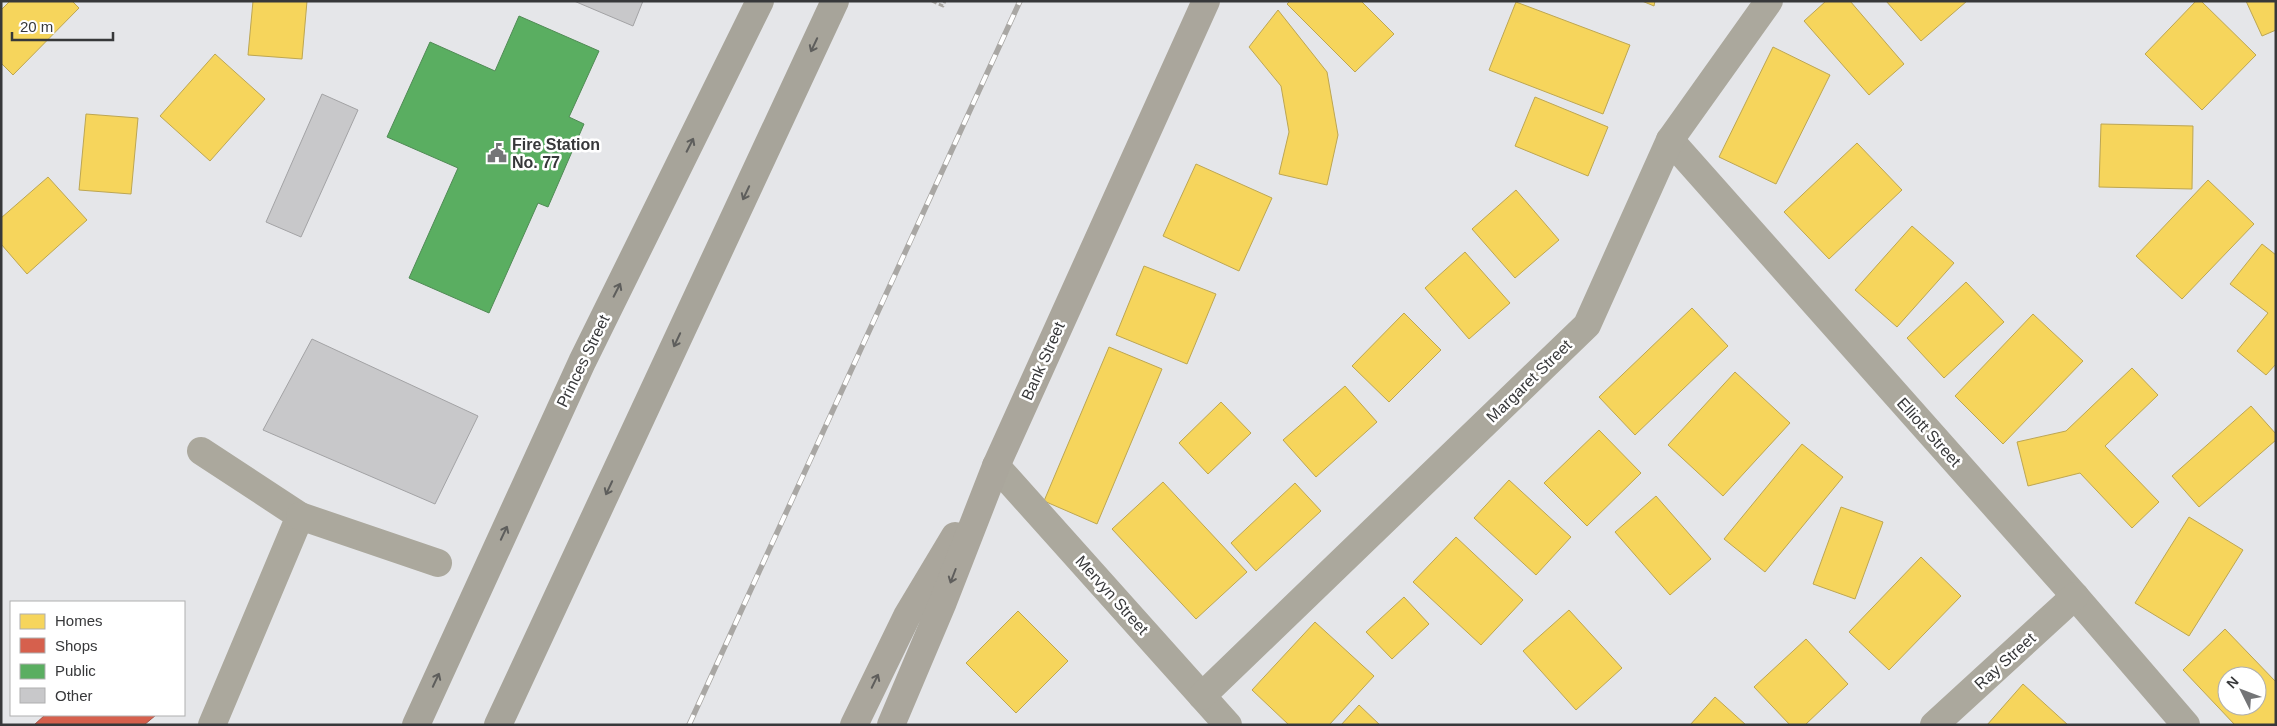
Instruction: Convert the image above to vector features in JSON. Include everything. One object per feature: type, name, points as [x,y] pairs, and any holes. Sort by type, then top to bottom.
[{"type":"highway","name":"Princes Street","points":[[416,725],[582,362],[760,1]]},
{"type":"highway","points":[[498,725],[835,1]]},
{"type":"main road","name":"Bank Street","points":[[891,725],[943,602],[996,466],[1206,1]]},
{"type":"main road","points":[[854,725],[907,616],[996,466]]},
{"type":"street","name":"Margaret Street","points":[[1202,696],[1587,324],[1670,140],[1769,1]]},
{"type":"street","name":"Elliott Street","points":[[1670,140],[2075,596],[2186,725]]},
{"type":"street","points":[[201,451],[300,516],[438,563]]},
{"type":"street","name":"Mervyn Street","points":[[996,466],[1228,725]]},
{"type":"street","points":[[212,725],[300,516]]},
{"type":"street","name":"Ray Street","points":[[1934,725],[2075,596]]},
{"type":"path","points":[[932,1],[943,6],[945,1]]},
{"type":"building: Homes","points":[[10,1],[72,1],[79,8],[13,75],[1,63],[1,10]]},
{"type":"building: Homes","points":[[253,1],[307,1],[302,59],[248,55]]},
{"type":"building: Homes","points":[[1290,1],[1361,1],[1394,34],[1355,72],[1287,4]]},
{"type":"building: Homes","points":[[1642,1],[1655,1],[1654,6]]},
{"type":"building: Homes","points":[[1826,1],[1850,1],[1904,64],[1869,95],[1804,21]]},
{"type":"building: Homes","points":[[1886,1],[1967,1],[1921,41]]},
{"type":"building: Homes","points":[[2196,1],[2201,1],[2256,55],[2202,110],[2145,54]]},
{"type":"building: Homes","points":[[2246,1],[2276,1],[2276,30],[2262,36]]},
{"type":"building: Homes","points":[[1516,2],[1630,45],[1603,114],[1489,70]]},
{"type":"building: Homes","points":[[1278,10],[1327,72],[1338,135],[1327,185],[1279,174],[1289,132],[1281,86],[1249,47]]},
{"type":"building: Homes","points":[[1773,47],[1830,75],[1776,184],[1719,157]]},
{"type":"building: Homes","points":[[215,54],[265,99],[210,161],[160,116]]},
{"type":"building: Homes","points":[[1535,97],[1608,127],[1588,176],[1515,146]]},
{"type":"building: Homes","points":[[86,114],[138,118],[131,194],[79,190]]},
{"type":"building: Homes","points":[[2101,124],[2193,126],[2192,189],[2099,187]]},
{"type":"building: Homes","points":[[1857,143],[1902,190],[1829,259],[1784,212]]},
{"type":"building: Homes","points":[[1196,164],[1272,198],[1239,271],[1163,236]]},
{"type":"building: Homes","points":[[48,177],[87,220],[27,274],[1,244],[1,218]]},
{"type":"building: Homes","points":[[2208,180],[2254,224],[2182,299],[2136,256]]},
{"type":"building: Homes","points":[[1516,190],[1559,240],[1515,278],[1472,229]]},
{"type":"building: Homes","points":[[1912,226],[1954,263],[1897,327],[1855,290]]},
{"type":"building: Homes","points":[[2262,244],[2276,255],[2276,364],[2266,375],[2237,351],[2268,313],[2230,284]]},
{"type":"building: Homes","points":[[1465,252],[1510,303],[1469,339],[1425,288]]},
{"type":"building: Homes","points":[[1144,266],[1216,294],[1187,364],[1116,335]]},
{"type":"building: Homes","points":[[1966,282],[2004,322],[1944,378],[1907,338]]},
{"type":"building: Homes","points":[[1692,308],[1728,346],[1635,435],[1599,397]]},
{"type":"building: Homes","points":[[1404,313],[1441,350],[1389,402],[1352,366]]},
{"type":"building: Homes","points":[[2033,314],[2083,361],[2003,444],[1955,396]]},
{"type":"building: Homes","points":[[1109,347],[1162,369],[1097,524],[1044,501]]},
{"type":"building: Homes","points":[[2132,368],[2158,395],[2105,446],[2159,502],[2132,528],[2080,473],[2028,486],[2017,442],[2066,431]]},
{"type":"building: Homes","points":[[1735,372],[1790,423],[1723,496],[1668,445]]},
{"type":"building: Homes","points":[[1345,386],[1377,422],[1316,477],[1283,440]]},
{"type":"building: Homes","points":[[1221,402],[1251,433],[1208,474],[1179,443]]},
{"type":"building: Homes","points":[[2251,406],[2276,434],[2276,440],[2199,507],[2172,476]]},
{"type":"building: Homes","points":[[1599,430],[1641,473],[1587,526],[1544,483]]},
{"type":"building: Homes","points":[[1802,444],[1843,477],[1765,572],[1724,539]]},
{"type":"building: Homes","points":[[1509,480],[1571,537],[1536,575],[1474,518]]},
{"type":"building: Homes","points":[[1163,482],[1247,572],[1196,619],[1112,529]]},
{"type":"building: Homes","points":[[1295,483],[1321,511],[1256,571],[1231,543]]},
{"type":"building: Homes","points":[[1656,496],[1711,559],[1670,595],[1615,532]]},
{"type":"building: Homes","points":[[1841,507],[1883,522],[1855,599],[1813,584]]},
{"type":"building: Homes","points":[[2189,517],[2243,550],[2189,636],[2135,603]]},
{"type":"building: Homes","points":[[1456,537],[1523,600],[1481,645],[1413,582]]},
{"type":"building: Homes","points":[[1921,557],[1961,596],[1889,670],[1849,632]]},
{"type":"building: Homes","points":[[1404,597],[1429,624],[1392,659],[1366,632]]},
{"type":"building: Homes","points":[[1569,610],[1622,668],[1576,710],[1523,651]]},
{"type":"building: Homes","points":[[1018,611],[1068,661],[1016,713],[966,663]]},
{"type":"building: Homes","points":[[1315,622],[1374,676],[1329,725],[1289,725],[1252,690]]},
{"type":"building: Homes","points":[[2225,629],[2261,666],[2217,666],[2217,706],[2183,670]]},
{"type":"building: Homes","points":[[1806,639],[1848,684],[1805,725],[1790,725],[1754,687]]},
{"type":"building: Homes","points":[[2267,673],[2276,682],[2276,725],[2235,725],[2226,716],[2267,716]]},
{"type":"building: Homes","points":[[2023,684],[2068,725],[1987,725]]},
{"type":"building: Homes","points":[[1715,697],[1746,725],[1690,725]]},
{"type":"building: Homes","points":[[1359,705],[1380,725],[1341,725]]},
{"type":"building: Shops","points":[[44,716],[155,716],[144,725],[34,725]]},
{"type":"building: Public","name":"Fire Station No. 77","points":[[519,16],[599,51],[569,117],[584,124],[548,207],[538,203],[489,313],[409,278],[458,168],[387,137],[430,42],[495,71]]},
{"type":"building: Other","points":[[574,1],[643,1],[633,26]]},
{"type":"building: Other","points":[[322,94],[358,110],[301,237],[266,222]]},
{"type":"building: Other","points":[[312,339],[478,416],[435,504],[263,430]]},
{"type":"railway","points":[[689,725],[1020,1]]},
{"type":"place","name":"Fire Station No. 77","points":[[497,153]]}]
